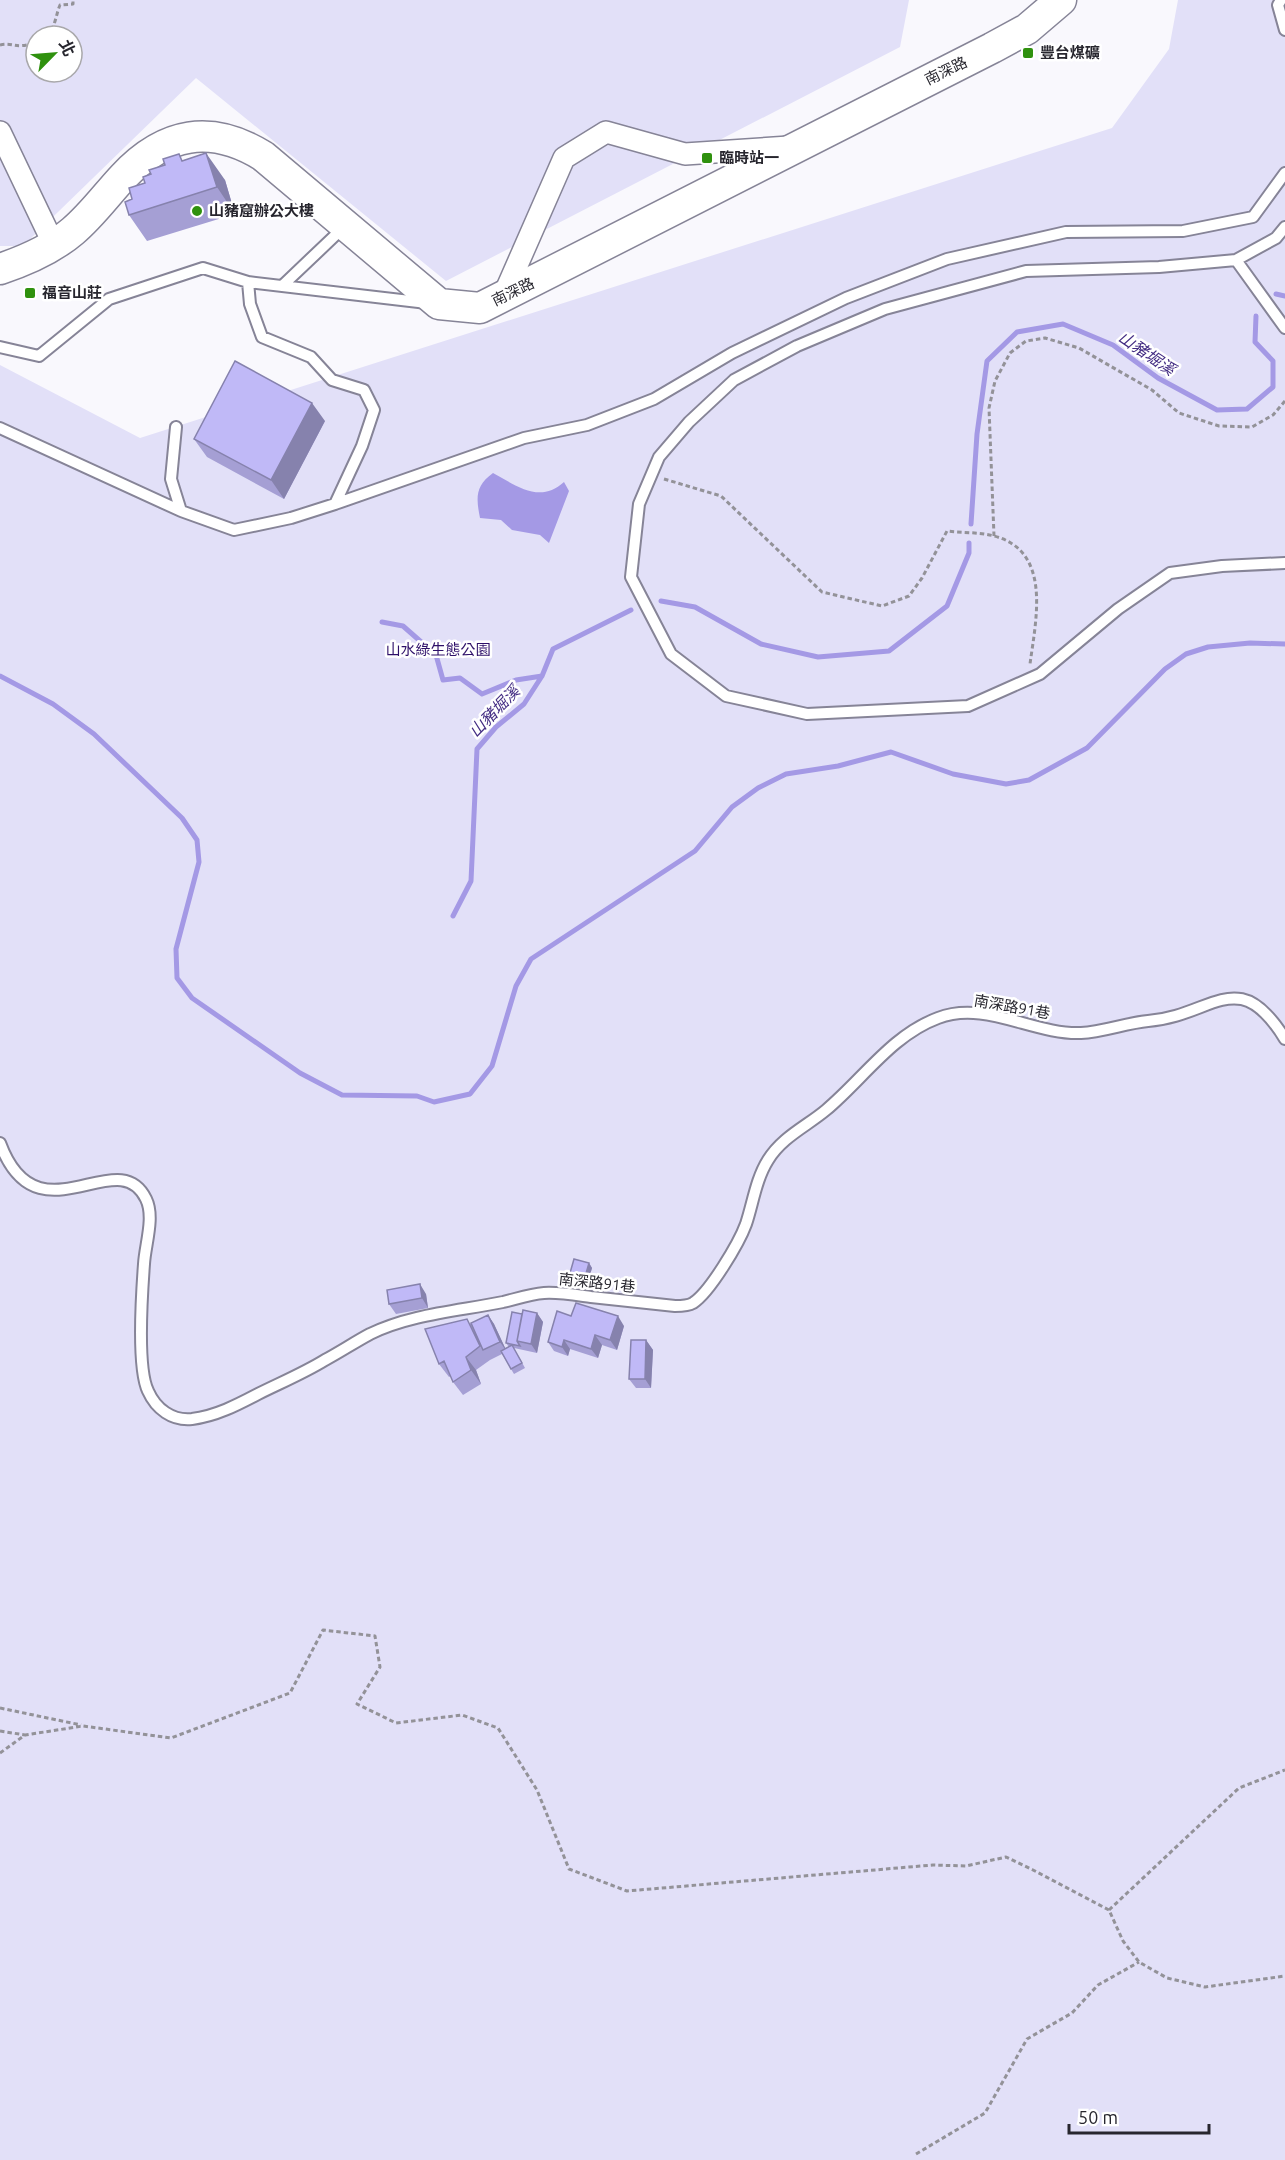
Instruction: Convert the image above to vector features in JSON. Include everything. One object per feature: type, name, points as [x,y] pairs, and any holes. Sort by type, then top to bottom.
[{"type":"main road","name":"南深路","points":[[439,304],[480,308],[503,297],[1027,29],[1060,0]]},
{"type":"main road","points":[[0,269],[54,245],[75,230],[125,174],[148,154],[169,142],[186,137],[226,138],[244,144],[263,156],[439,304]]},
{"type":"street","points":[[0,132],[54,245]]},
{"type":"street","points":[[503,297],[564,158],[606,132],[685,154],[799,146]]},
{"type":"lane","points":[[1279,2],[1285,30]]},
{"type":"lane","points":[[0,428],[181,511],[234,530],[291,518],[524,438],[586,424],[654,399],[732,353],[846,298],[947,259],[1066,232],[1183,231],[1253,217],[1285,173]]},
{"type":"lane","points":[[282,286],[344,226]]},
{"type":"lane","points":[[1285,227],[1276,238],[1236,261],[1159,267],[1026,271],[885,309],[797,346],[734,380],[688,422],[659,458],[639,504],[631,577],[671,654],[726,696],[807,714],[968,706],[1040,674],[1119,609],[1170,573],[1222,566],[1285,563]]},
{"type":"lane","points":[[1236,261],[1285,328]]},
{"type":"lane","points":[[0,346],[39,356],[109,299],[203,268],[248,282],[439,304]]},
{"type":"lane","points":[[248,282],[250,304],[262,337],[311,357],[332,380],[364,390],[374,410],[362,446],[335,504]]},
{"type":"lane","points":[[176,427],[171,479],[181,511]]},
{"type":"lane","name":"南深路91巷","points":[[0,1143],[18,1174],[33,1185],[52,1192],[87,1186],[108,1179],[125,1180],[140,1188],[148,1201],[149,1215],[144,1265],[143,1368],[147,1389],[157,1406],[172,1417],[189,1419],[209,1416],[233,1406],[324,1361],[369,1334],[408,1320],[545,1292],[675,1306],[692,1303],[703,1293],[735,1246],[745,1226],[759,1179],[768,1160],[781,1143],[841,1097],[887,1050],[915,1029],[939,1018],[957,1014],[996,1017],[1060,1031],[1082,1033],[1133,1022],[1167,1019],[1222,998],[1236,996],[1249,1000],[1265,1011],[1285,1039]]},
{"type":"path","points":[[53,24],[60,4],[73,4],[73,0]]},
{"type":"path","points":[[0,45],[6,44],[17,48],[24,46]]},
{"type":"path","points":[[994,536],[989,408],[995,381],[1010,353],[1026,341],[1045,338],[1079,348],[1152,390],[1179,413],[1219,426],[1252,427],[1273,415],[1285,401]]},
{"type":"path","points":[[651,475],[721,496],[822,592],[882,606],[909,596],[928,568],[947,531],[994,536],[1017,546],[1031,563],[1038,608],[1028,680]]},
{"type":"path","points":[[0,1708],[83,1726],[171,1738],[290,1693],[323,1630],[375,1636],[380,1667],[357,1704],[396,1723],[462,1715],[498,1728],[537,1790],[569,1869],[627,1891],[933,1865],[966,1866],[1006,1857],[1109,1910],[1123,1941],[1139,1962],[1167,1978],[1205,1986],[1285,1976]]},
{"type":"path","points":[[0,1731],[25,1735],[83,1726]]},
{"type":"path","points":[[0,1753],[25,1735]]},
{"type":"path","points":[[1109,1910],[1239,1788],[1285,1770]]},
{"type":"path","points":[[916,2154],[985,2113],[1027,2039],[1072,2013],[1098,1985],[1139,1962]]},
{"type":"green space","points":[[0,0],[909,0],[900,47],[446,281],[196,78],[23,246],[0,246]]},
{"type":"green space","name":"山水綠生態公園","points":[[1178,0],[1285,0],[1285,2160],[0,2160],[0,365],[140,438],[1112,128],[1169,49]]},
{"type":"shaded area","points":[[493,473],[528,491],[546,492],[564,482],[569,491],[549,543],[540,535],[512,530],[501,520],[480,518],[478,493],[483,483]]},
{"type":"building","points":[[206,153],[217,187],[129,215],[125,202],[132,199],[129,188],[145,183],[143,177],[151,174],[149,170],[165,165],[163,159],[179,154],[182,161]]},
{"type":"building","points":[[235,361],[312,403],[271,480],[194,439]]},
{"type":"building","points":[[574,1259],[589,1263],[583,1284],[568,1280]]},
{"type":"building","points":[[420,1284],[422,1298],[389,1304],[387,1290]]},
{"type":"building","points":[[576,1303],[618,1316],[610,1340],[595,1335],[591,1349],[564,1340],[562,1347],[548,1342],[557,1311],[571,1316]]},
{"type":"building","points":[[523,1310],[537,1313],[531,1344],[517,1341]]},
{"type":"building","points":[[512,1312],[522,1314],[517,1341],[520,1346],[506,1343]]},
{"type":"building","points":[[488,1315],[500,1342],[483,1350],[471,1323]]},
{"type":"building","points":[[467,1319],[480,1346],[466,1357],[471,1370],[453,1382],[444,1361],[439,1364],[425,1329]]},
{"type":"building","points":[[631,1340],[646,1340],[645,1379],[629,1379]]},
{"type":"building","points":[[512,1345],[522,1363],[511,1369],[501,1351]]},
{"type":"waterway","name":"山豬堀溪","points":[[1276,294],[1285,296]]},
{"type":"waterway","name":"山豬堀溪","points":[[971,524],[977,434],[987,361],[1017,332],[1063,324],[1113,345],[1158,378],[1217,410],[1247,409],[1273,387],[1273,361],[1255,342],[1256,316]]},
{"type":"waterway","name":"山豬堀溪","points":[[661,601],[695,607],[761,644],[818,657],[889,651],[947,606],[969,553],[969,543]]},
{"type":"waterway","name":"山豬堀溪","points":[[453,916],[471,881],[477,749],[496,727],[524,704],[542,676],[553,649],[631,610]]},
{"type":"waterway","points":[[382,622],[403,626],[436,655],[443,680],[460,678],[482,694],[516,680],[542,676]]},
{"type":"waterway","points":[[0,676],[53,704],[94,734],[182,818],[197,840],[199,862],[176,949],[177,978],[192,998],[300,1073],[342,1095],[417,1096],[434,1102],[470,1094],[492,1066],[516,986],[531,959],[695,851],[732,807],[758,788],[786,774],[838,766],[891,752],[953,774],[1006,784],[1029,780],[1087,748],[1165,669],[1186,654],[1208,647],[1250,643],[1285,644]]},
{"type":"place","name":"豐台煤礦","points":[[1028,53]]},
{"type":"place","name":"臨時站一","points":[[707,158]]},
{"type":"place","name":"山豬窟辦公大樓","points":[[197,211]]},
{"type":"place","name":"福音山莊","points":[[30,293]]}]
